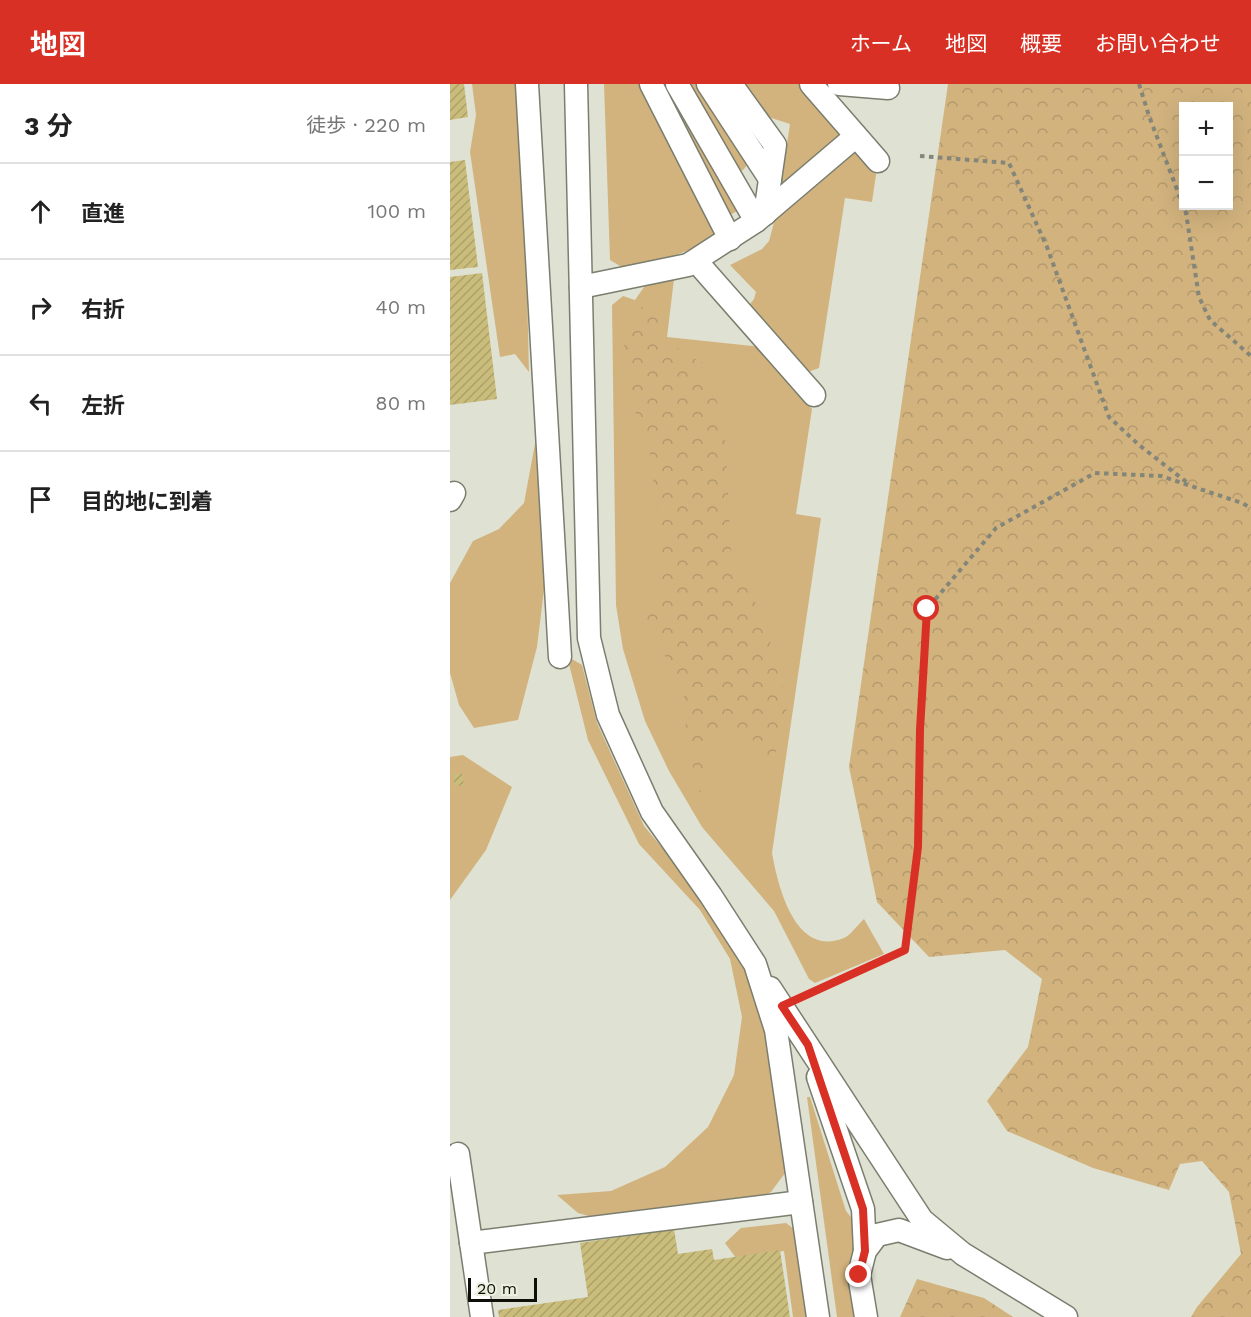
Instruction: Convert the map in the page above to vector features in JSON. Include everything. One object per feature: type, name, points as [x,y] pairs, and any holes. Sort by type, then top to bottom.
[{"type":"lane","points":[[527,84],[560,657]]},
{"type":"lane","points":[[576,84],[589,638],[608,715],[652,812],[711,896],[922,1220],[963,1254],[1066,1317]]},
{"type":"lane","points":[[651,84],[730,239]]},
{"type":"lane","points":[[677,84],[760,218]]},
{"type":"lane","points":[[708,84],[770,179]]},
{"type":"lane","points":[[731,84],[775,145],[770,179],[760,218]]},
{"type":"lane","points":[[811,84],[878,161]]},
{"type":"lane","points":[[839,84],[888,88]]},
{"type":"lane","points":[[581,287],[688,265],[696,261],[760,218],[856,136]]},
{"type":"lane","points":[[696,261],[814,395]]},
{"type":"lane","points":[[755,964],[776,1030],[818,1317]]},
{"type":"lane","points":[[808,1045],[863,1209],[865,1251],[859,1275],[866,1317]]},
{"type":"lane","points":[[458,1154],[482,1317]]},
{"type":"lane","points":[[471,1243],[801,1202]]},
{"type":"lane","points":[[865,1251],[877,1235],[899,1230],[963,1254]]},
{"type":"path","points":[[1139,84],[1186,213],[1199,297],[1210,320],[1251,356]]},
{"type":"path","points":[[920,156],[1009,163],[1047,247],[1109,417],[1139,445],[1194,487]]},
{"type":"path","points":[[782,1006],[905,950],[918,847],[920,730],[927,609],[996,528],[1095,473],[1161,476],[1251,508]]},
{"type":"green space","points":[[472,84],[522,84],[529,372],[515,354],[500,357],[470,152],[476,115]]},
{"type":"green space","points":[[604,84],[644,84],[717,229],[708,243],[630,272],[610,260]]},
{"type":"green space","points":[[657,84],[670,84],[735,200],[737,211],[730,215],[725,214]]},
{"type":"green space","points":[[683,84],[700,84],[748,164],[743,170],[738,172]]},
{"type":"green space","points":[[740,84],[803,84],[835,120],[841,137],[779,195],[790,124],[762,115]]},
{"type":"green space","points":[[948,84],[1251,84],[1251,1317],[1191,1317],[1241,1254],[1229,1192],[1202,1161],[1180,1164],[1169,1190],[1093,1168],[1007,1131],[987,1101],[1028,1047],[1042,979],[1005,950],[929,957],[877,902],[849,767]]},
{"type":"green space","points":[[857,150],[877,168],[872,202],[845,198],[819,368],[808,372],[747,308],[756,292],[730,265],[762,249],[769,241],[775,219],[847,152]]},
{"type":"green space","points":[[651,277],[674,279],[667,337],[762,347],[812,409],[796,514],[821,518],[772,853],[784,900],[801,929],[813,938],[827,941],[847,937],[864,919],[884,954],[815,983],[809,979],[774,911],[702,827],[669,771],[645,721],[623,649],[616,605],[612,305],[623,296],[635,300]]},
{"type":"green space","points":[[657,299],[661,336],[681,351],[703,363],[724,421],[732,566],[763,614],[780,680],[789,700],[773,763],[747,733],[726,727],[707,749],[709,776],[700,793],[687,744],[684,695],[647,619],[658,590],[658,514],[648,442],[632,404],[622,328],[644,305]]},
{"type":"green space","points":[[537,433],[547,565],[537,647],[518,720],[474,728],[459,705],[450,673],[450,583],[473,541],[499,529],[524,503]]},
{"type":"green space","points":[[567,656],[582,665],[597,723],[644,826],[708,903],[741,956],[770,1033],[788,1169],[771,1192],[753,1201],[610,1222],[578,1213],[557,1195],[611,1191],[665,1167],[708,1127],[734,1075],[742,1017],[730,959],[700,910],[639,844],[588,740]]},
{"type":"green space","points":[[463,755],[512,787],[486,850],[450,900],[450,757]]},
{"type":"green space","points":[[807,1097],[810,1097],[846,1211],[860,1228],[854,1262],[860,1317],[837,1317]]},
{"type":"green space","points":[[786,1223],[798,1232],[811,1317],[793,1317],[784,1251],[736,1258],[725,1243],[741,1228]]},
{"type":"green space","points":[[917,1279],[984,1298],[1013,1317],[900,1317]]},
{"type":"building","points":[[450,84],[464,84],[468,117],[450,120]]},
{"type":"building","points":[[465,160],[478,267],[450,270],[450,162]]},
{"type":"building","points":[[482,273],[497,399],[450,405],[450,277]]},
{"type":"building","points":[[462,773],[464,785],[455,786],[453,775]]},
{"type":"building","points":[[674,1229],[678,1254],[712,1249],[714,1260],[780,1250],[790,1317],[499,1317],[498,1310],[588,1297],[580,1243]]},
{"type":"route","points":[[859,1275],[865,1251],[863,1209],[808,1045],[782,1006],[905,950],[918,847],[920,730],[927,609]]}]
